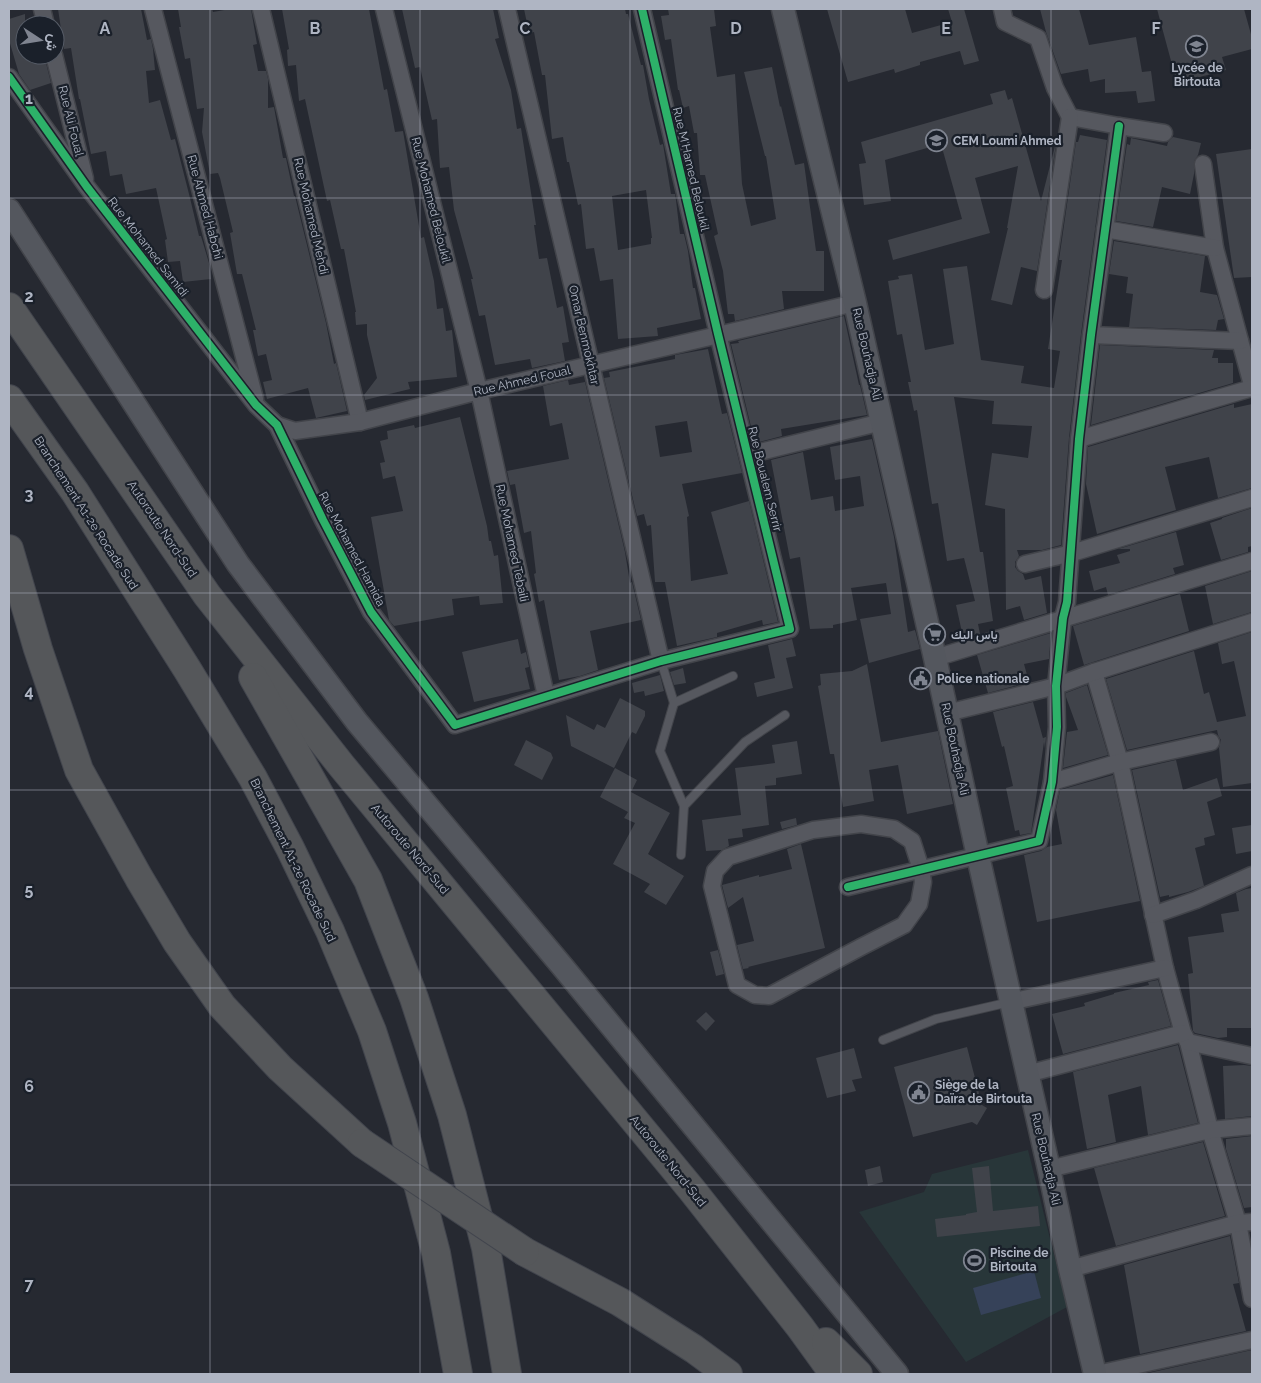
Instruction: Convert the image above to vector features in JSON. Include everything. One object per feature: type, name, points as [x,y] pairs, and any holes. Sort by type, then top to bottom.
[{"type":"highway","name":"Autoroute Nord-Sud","points":[[9,307],[207,595],[341,765],[692,1190],[800,1327],[834,1374]]},
{"type":"highway","name":"Branchement A1-2e Rocade Sud","points":[[9,398],[74,492],[182,661],[253,778],[290,848],[330,931],[372,1031],[402,1122],[436,1253],[458,1374]]},
{"type":"highway","points":[[9,549],[38,649],[79,770],[176,942],[222,1006],[280,1068],[362,1142],[526,1252],[620,1302],[694,1349],[728,1374]]},
{"type":"highway","points":[[207,595],[368,880],[414,998],[452,1115],[486,1248],[507,1374]]},
{"type":"highway","points":[[761,1277],[858,1374]]},
{"type":"main road","name":"Rue Bouhadja Ali","points":[[779,10],[855,303],[1070,1270],[1096,1374]]},
{"type":"main road","points":[[9,210],[238,564],[357,722],[562,966],[897,1374]]},
{"type":"street","name":"Rue Ahmed Habchi","points":[[153,9],[256,405]]},
{"type":"street","name":"Rue Mohamed Mehdi","points":[[261,9],[360,422]]},
{"type":"street","name":"Rue Mohamed Beloukil","points":[[384,9],[479,391]]},
{"type":"street","name":"Omar Benmokhtar","points":[[507,9],[661,661]]},
{"type":"street","name":"Rue M'Hamed Beloukil","points":[[642,9],[718,334]]},
{"type":"street","points":[[1002,9],[1005,22],[1038,38],[1055,88],[1070,116],[1044,290]]},
{"type":"street","name":"Rue Ali Foual","points":[[57,65],[88,187]]},
{"type":"street","name":"Rue Mohamed Samidi","points":[[9,77],[88,187],[256,405],[277,425]]},
{"type":"street","points":[[1070,116],[1164,133]]},
{"type":"street","points":[[848,887],[1039,841],[1052,782],[1057,727],[1056,686],[1072,553],[1079,439],[1119,126]]},
{"type":"street","points":[[1079,439],[1252,386],[1215,248],[1202,164]]},
{"type":"street","points":[[1105,229],[1215,248]]},
{"type":"street","name":"Rue Ahmed Foual","points":[[277,425],[295,431],[360,422],[479,391],[855,303]]},
{"type":"street","name":"Rue Boualem Serrir","points":[[661,661],[790,629],[718,334]]},
{"type":"street","points":[[1091,335],[1240,341]]},
{"type":"street","name":"Rue Mohamed Tebaili","points":[[479,391],[546,696]]},
{"type":"street","points":[[748,455],[882,422]]},
{"type":"street","name":"Rue Mohamed Hamida","points":[[277,425],[370,612],[455,725],[546,696]]},
{"type":"street","points":[[1025,564],[1072,553],[1252,498]]},
{"type":"street","points":[[935,658],[1252,561]]},
{"type":"street","points":[[947,713],[1056,686],[1094,672],[1252,622]]},
{"type":"street","points":[[546,696],[661,661]]},
{"type":"street","points":[[1094,672],[1120,762],[1165,968],[1186,1037],[1210,1130],[1245,1222],[1252,1299]]},
{"type":"street","points":[[1052,782],[1120,762],[1211,742]]},
{"type":"street","points":[[861,824],[894,829],[912,841],[921,869],[923,882],[919,904],[904,925],[770,996],[755,996],[737,985],[712,886],[715,871],[728,857],[813,830],[861,824]]},
{"type":"street","points":[[1153,915],[1196,900],[1252,875]]},
{"type":"street","points":[[1010,1002],[1165,968]]},
{"type":"street","points":[[1027,1074],[1186,1037],[1252,1056]]},
{"type":"street","points":[[1049,1170],[1210,1130],[1252,1126]]},
{"type":"street","points":[[1070,1270],[1245,1222]]},
{"type":"street","points":[[1096,1374],[1252,1340]]},
{"type":"lane","points":[[661,661],[674,703],[660,751],[684,806],[681,855]]},
{"type":"lane","points":[[674,703],[733,676]]},
{"type":"lane","points":[[684,806],[744,742],[785,715]]},
{"type":"lane","points":[[883,1040],[936,1019],[1010,1002]]},
{"type":"shaded area","name":"Piscine de Birtouta","points":[[1028,1150],[1067,1307],[966,1362],[859,1212],[924,1192],[932,1174]]},
{"type":"water","points":[[1034,1271],[1041,1298],[981,1315],[973,1288]]},
{"type":"building","points":[[58,9],[141,9],[147,40],[151,39],[155,70],[146,71],[149,103],[160,100],[171,140],[175,139],[199,236],[201,236],[209,263],[211,279],[183,282],[180,261],[168,262],[165,240],[167,239],[156,188],[126,194],[122,174],[110,176],[106,151],[91,154],[79,99],[71,48],[65,49],[65,15],[59,15]]},
{"type":"building","points":[[178,9],[212,9],[213,12],[230,9],[251,9],[257,44],[253,45],[258,71],[266,71],[268,79],[268,108],[274,107],[283,158],[286,158],[326,323],[334,364],[336,363],[347,411],[316,418],[308,388],[267,399],[263,382],[272,380],[266,354],[258,356],[253,330],[256,330],[242,274],[237,274],[230,233],[233,232],[220,178],[218,173],[210,174],[202,132],[204,108],[197,109],[190,58],[185,59],[179,27],[181,27]]},
{"type":"building","points":[[282,9],[369,9],[384,90],[387,89],[395,132],[403,131],[421,238],[424,237],[434,281],[437,309],[443,308],[446,331],[452,330],[457,377],[408,382],[410,389],[365,400],[364,395],[377,378],[367,335],[367,324],[356,325],[356,312],[344,249],[341,249],[330,200],[327,201],[305,99],[299,101],[296,65],[288,66],[287,50],[289,49]]},
{"type":"building","points":[[402,9],[493,9],[499,38],[495,39],[511,90],[517,129],[521,128],[536,225],[534,225],[539,259],[547,258],[557,308],[563,306],[569,342],[562,343],[565,361],[532,368],[530,359],[495,365],[485,315],[479,316],[471,279],[473,279],[454,210],[449,167],[440,168],[437,119],[432,120],[420,67],[415,68]]},
{"type":"building","points":[[524,9],[625,9],[626,14],[628,14],[641,65],[643,65],[660,145],[663,144],[671,194],[675,194],[680,234],[684,234],[693,288],[695,288],[701,319],[657,328],[658,336],[618,339],[613,279],[600,281],[594,248],[586,249],[581,204],[578,205],[563,137],[552,139],[545,75],[542,75],[534,32],[529,33]],"holes":[[[646,190],[652,238],[651,244],[618,250],[612,196]]]},
{"type":"building","points":[[668,9],[714,9],[716,26],[710,27],[717,77],[735,74],[742,184],[751,226],[776,219],[766,156],[744,72],[772,67],[795,165],[804,163],[816,251],[824,251],[824,291],[782,291],[784,309],[735,321],[734,314],[728,314],[723,271],[714,236],[718,234],[705,175],[700,175],[697,133],[694,133],[689,106],[683,108],[678,90],[671,39],[665,40],[661,16],[669,15]]},
{"type":"building","points":[[827,9],[905,9],[912,33],[952,22],[948,9],[964,9],[979,61],[964,65],[960,51],[920,62],[920,65],[895,73],[894,69],[848,82]]},
{"type":"building","points":[[1040,9],[1079,9],[1089,45],[1136,37],[1142,72],[1151,71],[1155,101],[1138,103],[1136,91],[1105,93],[1105,79],[1090,82],[1088,69],[1061,74]]},
{"type":"building","points":[[1157,9],[1244,9],[1252,38],[1252,49],[1222,57],[1226,70],[1177,83]]},
{"type":"building","points":[[15,17],[15,60],[9,40],[9,19]]},
{"type":"building","points":[[16,65],[46,65],[51,83],[30,90],[19,74]]},
{"type":"building","points":[[1005,90],[1008,100],[1012,98],[1041,201],[1057,138],[1037,271],[1021,267],[1012,305],[991,300],[1008,228],[1018,166],[975,178],[990,233],[893,260],[888,240],[962,219],[941,144],[885,160],[891,201],[864,205],[859,164],[866,163],[861,142],[993,104],[990,94]]},
{"type":"building","points":[[1080,135],[1107,140],[1069,438],[1061,545],[1042,550],[1017,550],[1019,556],[1015,562],[1015,567],[1023,574],[1025,580],[1041,576],[1047,613],[1024,620],[1020,606],[1006,610],[1005,509],[985,505],[992,453],[1028,458],[1032,426],[992,424],[994,401],[954,397],[980,552],[983,552],[993,621],[978,624],[980,634],[963,637],[956,605],[975,601],[964,558],[947,561],[938,503],[932,504],[917,410],[914,411],[908,382],[911,382],[902,334],[897,335],[888,281],[899,279],[898,276],[912,274],[925,350],[954,344],[943,269],[967,266],[981,360],[1024,366],[1021,383],[1054,388],[1060,351],[1048,349],[1062,260],[1059,260],[1076,142],[1078,142]]},
{"type":"building","points":[[1173,137],[1201,143],[1198,155],[1194,161],[1194,174],[1190,194],[1162,187],[1153,227],[1116,221],[1127,144],[1130,145],[1131,138],[1167,146]]},
{"type":"building","points":[[1252,149],[1252,277],[1234,278],[1216,154]]},
{"type":"building","points":[[1114,241],[1205,256],[1200,292],[1217,295],[1224,319],[1218,320],[1216,330],[1129,327],[1133,294],[1126,293],[1128,277],[1109,274]]},
{"type":"building","points":[[844,316],[867,415],[781,429],[782,436],[755,443],[731,344]]},
{"type":"building","points":[[1100,345],[1214,350],[1212,358],[1218,358],[1218,363],[1233,363],[1233,383],[1091,425]]},
{"type":"building","points":[[708,349],[722,414],[727,413],[742,473],[682,484],[689,516],[687,517],[691,581],[728,574],[711,512],[749,501],[778,622],[763,625],[762,620],[717,633],[717,637],[677,646],[665,582],[655,582],[651,525],[647,526],[644,514],[637,516],[604,378],[610,377],[609,372],[675,359],[675,355]],"holes":[[[687,421],[692,452],[660,457],[655,426]]]},
{"type":"building","points":[[568,380],[569,385],[585,382],[625,552],[630,583],[632,582],[641,620],[590,631],[598,670],[559,680],[544,600],[539,602],[534,574],[536,573],[531,531],[524,533],[515,484],[510,485],[507,471],[569,459],[562,423],[550,426],[543,386]]},
{"type":"building","points":[[1234,404],[1234,408],[1252,404],[1252,488],[1218,498],[1209,457],[1165,467],[1176,510],[1097,534],[1086,484],[1088,447]]},
{"type":"building","points":[[460,417],[489,541],[491,541],[494,556],[498,555],[503,603],[480,605],[479,596],[452,599],[454,615],[394,626],[389,620],[371,517],[403,511],[395,476],[383,479],[380,463],[385,462],[380,441],[388,439],[387,431],[414,425],[415,428]]},
{"type":"building","points":[[872,439],[894,537],[908,632],[915,630],[920,649],[869,663],[860,619],[891,614],[886,583],[851,588],[857,620],[833,625],[833,628],[810,629],[800,557],[790,559],[771,460],[803,452],[811,500],[833,496],[835,511],[864,506],[860,476],[835,480],[830,447]]},
{"type":"building","points":[[1252,508],[1252,546],[1248,547],[1248,552],[1221,560],[1210,523]]},
{"type":"building","points":[[1176,532],[1184,565],[1173,568],[1175,574],[1108,595],[1106,587],[1094,591],[1089,571],[1120,563],[1117,555],[1130,551],[1130,549],[1118,549]]},
{"type":"building","points":[[1252,571],[1252,612],[1213,624],[1205,586]]},
{"type":"building","points":[[1180,594],[1189,631],[1084,665],[1073,626]]},
{"type":"building","points":[[1252,632],[1252,783],[1223,787],[1219,748],[1221,740],[1217,730],[1127,750],[1106,679],[1194,651],[1204,694],[1209,692],[1217,722],[1246,716],[1234,661],[1222,664],[1218,643]]},
{"type":"building","points":[[1051,633],[1049,659],[1024,664],[1029,682],[988,693],[977,655]]},
{"type":"building","points":[[518,639],[521,654],[526,652],[529,667],[525,668],[530,689],[474,702],[462,652]]},
{"type":"building","points":[[792,639],[796,656],[786,658],[793,688],[757,697],[754,683],[775,678],[768,645]]},
{"type":"building","points":[[867,664],[881,742],[938,731],[953,804],[907,814],[898,765],[869,770],[874,801],[843,807],[834,754],[830,754],[818,686],[821,685],[820,674],[852,671]]},
{"type":"building","points":[[683,668],[686,683],[674,685],[670,672]]},
{"type":"building","points":[[660,675],[664,691],[645,696],[644,691],[634,693],[632,683]]},
{"type":"building","points":[[1087,685],[1108,755],[1063,768],[1067,732],[1078,730],[1066,693]]},
{"type":"building","points":[[620,698],[645,711],[645,716],[636,734],[632,732],[614,768],[571,746],[566,715],[594,730],[597,724],[605,728]]},
{"type":"building","points":[[1033,702],[1044,742],[1031,833],[1020,835],[1019,830],[1015,831],[1006,788],[1013,786],[1004,746],[1002,747],[993,712]]},
{"type":"building","points":[[1046,737],[1045,749],[1043,738]]},
{"type":"building","points":[[526,740],[551,753],[553,758],[542,780],[514,765]]},
{"type":"building","points":[[797,741],[802,774],[776,778],[776,785],[765,786],[769,825],[742,829],[743,837],[728,839],[729,846],[722,850],[706,851],[702,820],[741,815],[735,768],[775,763],[772,745]]},
{"type":"building","points":[[1176,760],[1183,790],[1217,778],[1222,796],[1207,802],[1215,835],[1204,838],[1205,845],[1195,848],[1204,886],[1169,897],[1169,895],[1160,897],[1132,770]]},
{"type":"building","points":[[615,768],[637,780],[631,792],[670,813],[648,854],[684,876],[666,905],[644,892],[650,884],[613,864],[635,823],[624,818],[628,812],[600,797]]},
{"type":"building","points":[[1113,775],[1140,901],[1037,922],[1024,855],[1062,844],[1056,810],[1060,790]]},
{"type":"building","points":[[796,818],[797,825],[782,829],[780,822]]},
{"type":"building","points":[[1252,825],[1252,851],[1236,854],[1232,828]]},
{"type":"building","points":[[801,844],[825,948],[743,969],[737,945],[754,941],[743,897],[728,908],[722,885],[759,875],[759,877],[792,869],[787,849]]},
{"type":"building","points":[[1252,888],[1252,1028],[1227,1028],[1227,1037],[1218,1038],[1195,1033],[1193,1031],[1188,974],[1193,973],[1188,937],[1224,932],[1221,914],[1239,911],[1236,893]]},
{"type":"building","points":[[718,950],[724,974],[716,976],[710,952]]},
{"type":"building","points":[[1158,980],[1171,1026],[1063,1054],[1052,1014],[1085,1006],[1084,1003],[1114,993],[1149,985],[1148,982]]},
{"type":"building","points":[[706,1012],[715,1021],[706,1031],[696,1021]]},
{"type":"building","points":[[1178,1045],[1198,1123],[1148,1135],[1141,1086],[1108,1095],[1116,1142],[1087,1149],[1073,1072]]},
{"type":"building","name":"Siège de la Daïra de Birtouta","points":[[967,1047],[982,1105],[987,1108],[977,1125],[972,1122],[913,1137],[894,1067]]},
{"type":"building","points":[[854,1048],[862,1078],[852,1080],[856,1091],[827,1098],[816,1058]]},
{"type":"building","points":[[1223,1066],[1252,1066],[1252,1116],[1225,1119]]},
{"type":"building","points":[[1252,1136],[1252,1207],[1244,1208],[1226,1149],[1226,1139]]},
{"type":"building","points":[[1203,1142],[1225,1216],[1116,1246],[1094,1168]]},
{"type":"building","points":[[880,1166],[883,1182],[868,1186],[865,1170]]},
{"type":"building","points":[[989,1166],[993,1211],[1038,1206],[1040,1226],[937,1237],[935,1219],[977,1212],[972,1168]]},
{"type":"building","points":[[1230,1236],[1239,1283],[1233,1284],[1246,1331],[1140,1354],[1124,1265]]},
{"type":"building","points":[[1252,1350],[1252,1374],[1144,1374]]},
{"type":"cycle path","points":[[9,77],[87,187],[256,405],[277,425],[323,520],[371,612],[455,725],[661,661],[790,629],[718,334],[642,9]]},
{"type":"cycle path","points":[[848,887],[1039,841],[1052,782],[1057,727],[1056,686],[1063,618],[1067,602],[1079,439],[1119,126]]},
{"type":"place","name":"Lycée de Birtouta","points":[[1197,47]]},
{"type":"place","name":"CEM Loumi Ahmed","points":[[937,141]]},
{"type":"place","name":"ياس اليك","points":[[935,635]]},
{"type":"place","name":"Police nationale","points":[[921,679]]},
{"type":"place","name":"Siège de la Daïra de Birtouta","points":[[919,1092]]},
{"type":"place","name":"Piscine de Birtouta","points":[[974,1260]]}]
